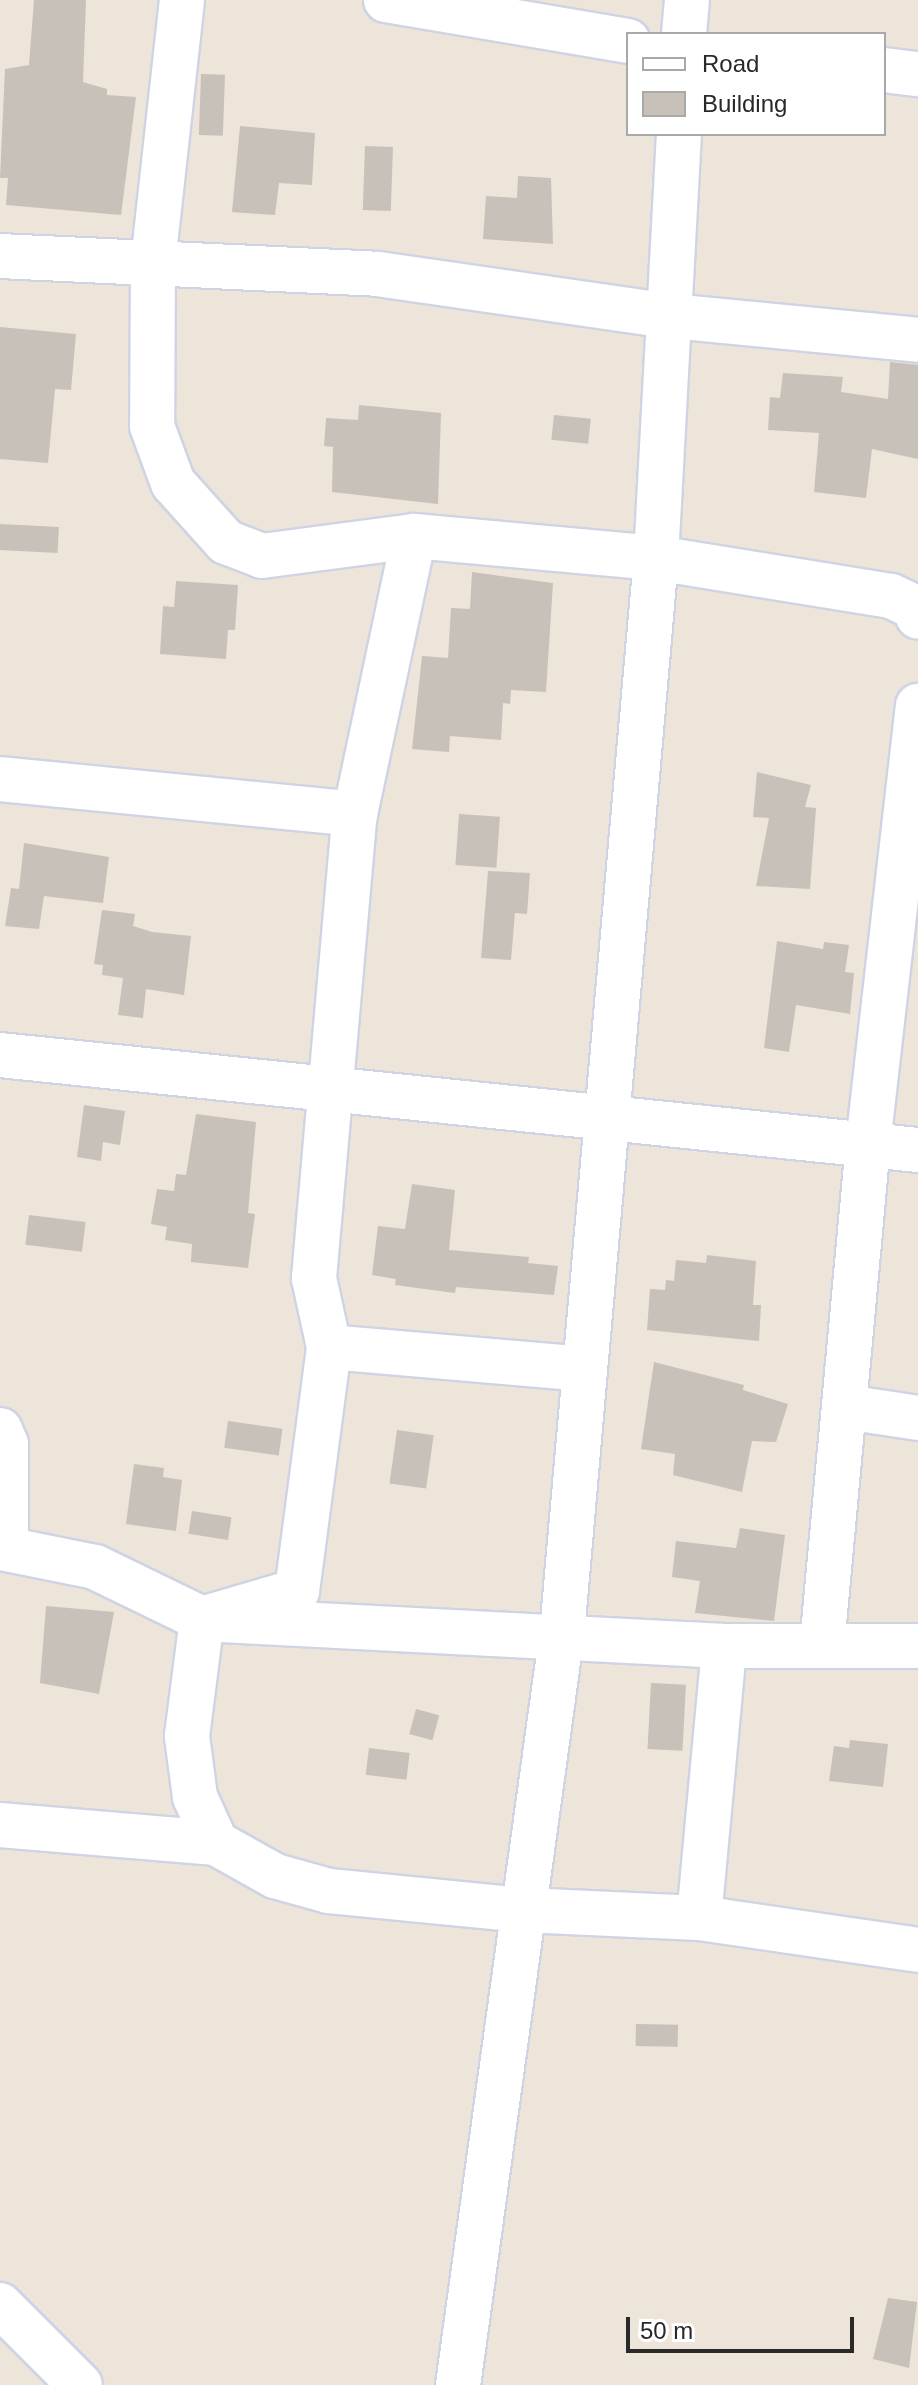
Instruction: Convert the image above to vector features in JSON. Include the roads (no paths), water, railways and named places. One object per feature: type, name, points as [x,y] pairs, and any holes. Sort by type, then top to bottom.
[{"type":"street","points":[[182,0],[153,262],[152,426],[173,483],[198,515],[226,542],[262,556],[414,536],[656,558],[891,596],[915,607],[918,617]]},
{"type":"street","points":[[684,32],[687,0]]},
{"type":"street","points":[[399,1],[626,41]]},
{"type":"street","points":[[886,70],[918,74]]},
{"type":"street","points":[[458,2385],[562,1633],[656,558],[679,136]]},
{"type":"street","points":[[0,256],[378,274],[671,316],[918,340]]},
{"type":"street","points":[[202,1619],[297,1591],[329,1347],[314,1278],[355,814],[414,536]]},
{"type":"street","points":[[822,1645],[868,1144],[906,927],[918,706]]},
{"type":"street","points":[[0,779],[355,814]]},
{"type":"street","points":[[0,1055],[329,1091],[605,1114],[918,1150]]},
{"type":"street","points":[[329,1347],[584,1369]]},
{"type":"street","points":[[846,1407],[918,1418]]},
{"type":"street","points":[[0,1430],[6,1444],[6,1549],[95,1567],[202,1619],[562,1633],[724,1646],[918,1646]]},
{"type":"street","points":[[202,1619],[187,1736],[195,1797],[216,1843]]},
{"type":"street","points":[[699,1918],[724,1646]]},
{"type":"street","points":[[0,1825],[216,1843],[275,1876],[329,1891],[524,1910],[699,1918],[918,1950]]},
{"type":"street","points":[[0,2305],[80,2385]]}]
